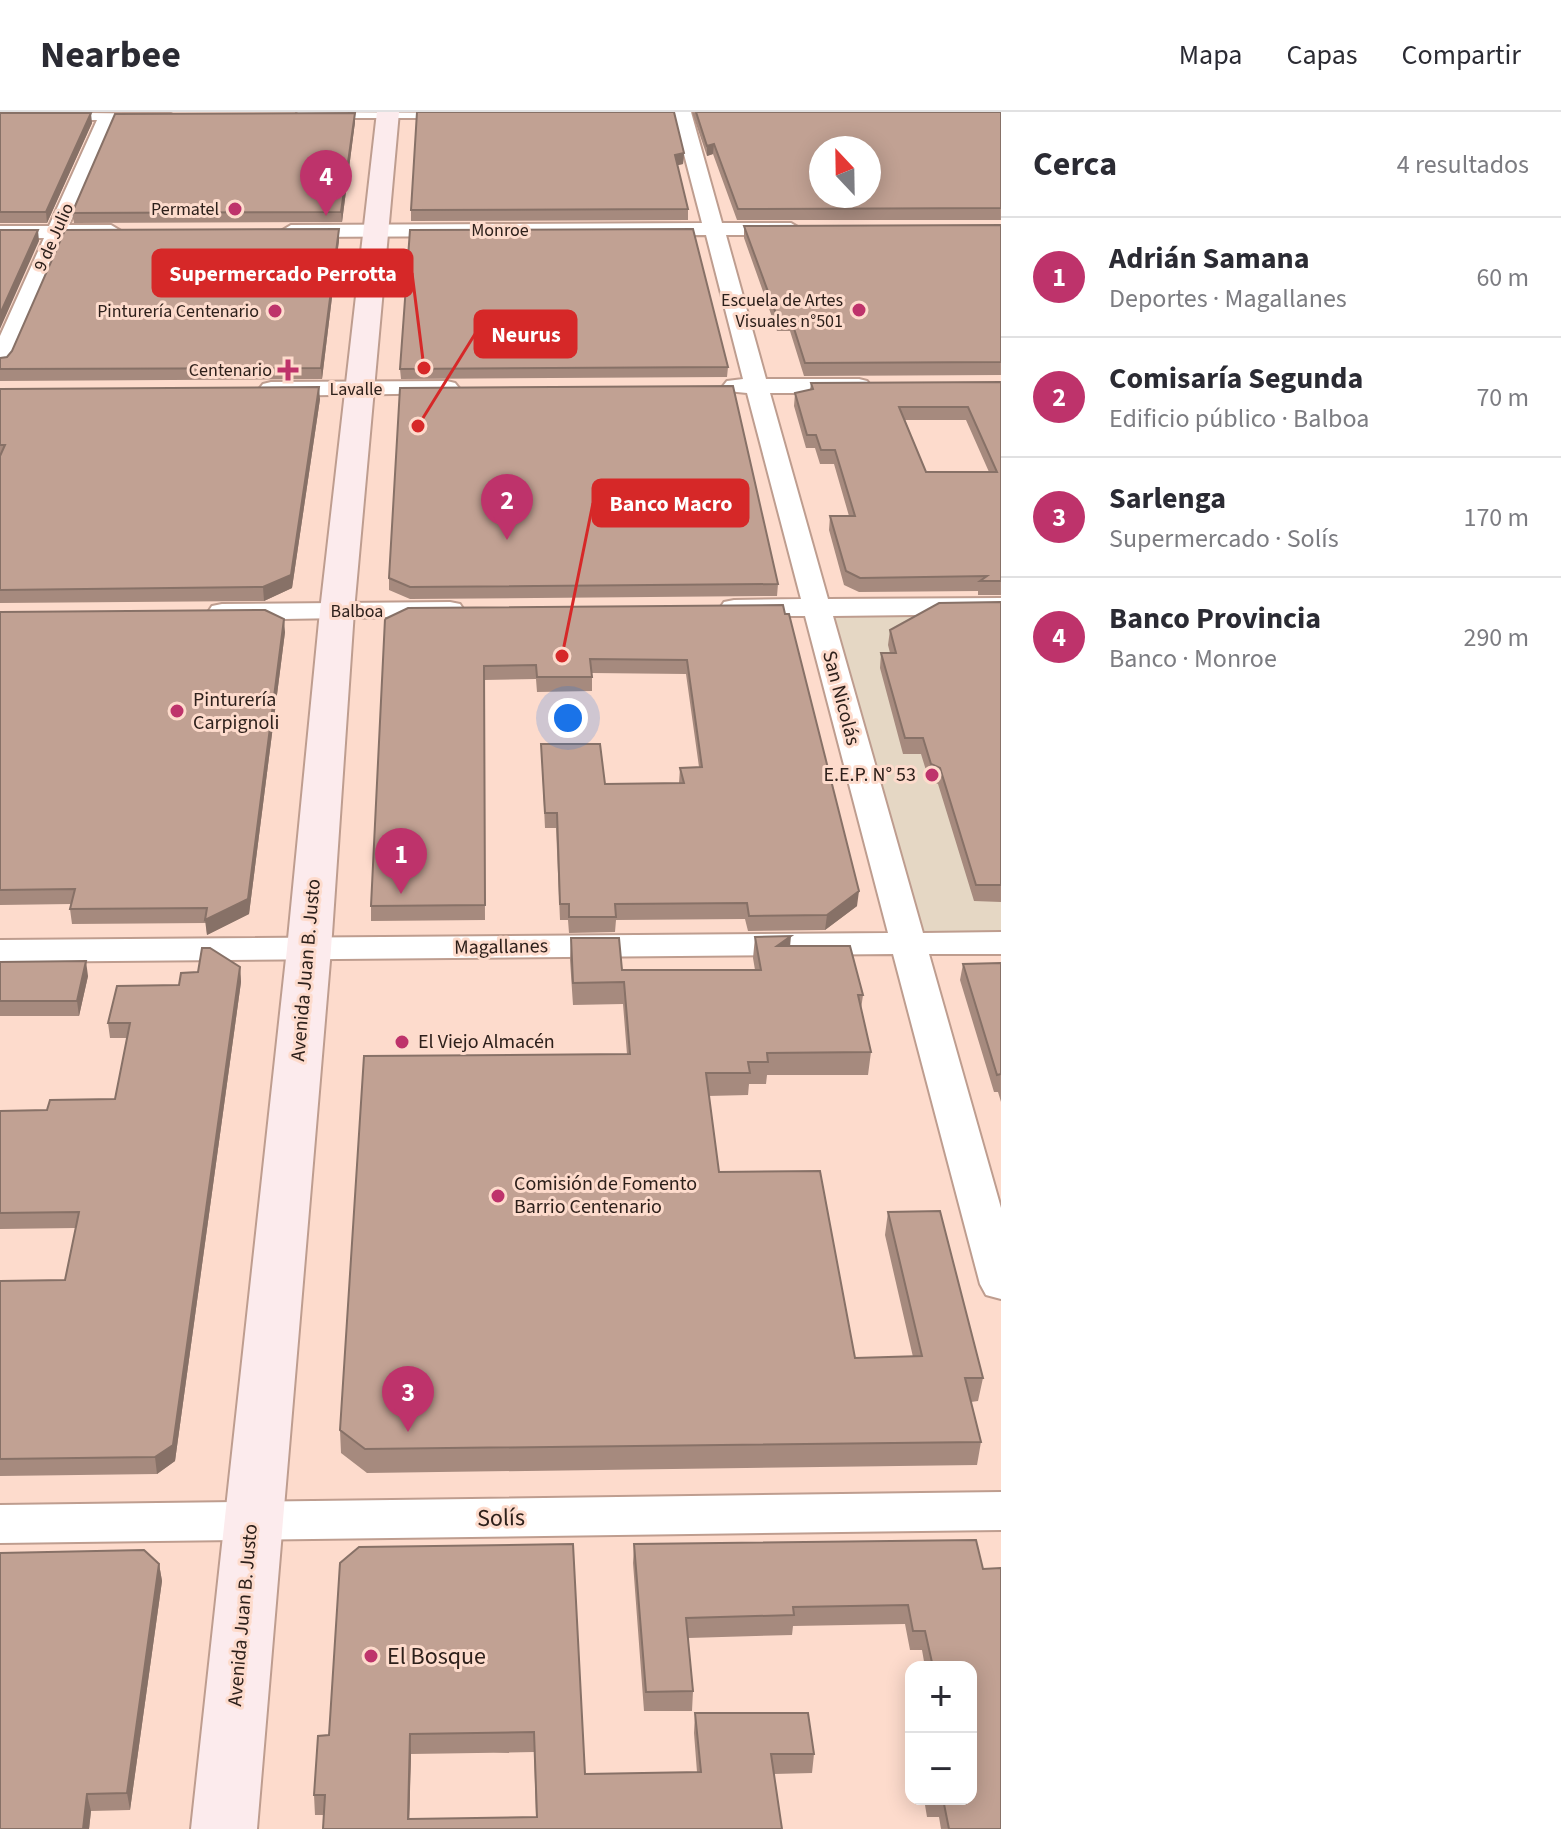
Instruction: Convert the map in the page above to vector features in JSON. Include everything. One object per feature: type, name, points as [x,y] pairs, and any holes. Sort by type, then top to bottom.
[{"type":"main road","name":"Avenida Juan B. Justo","points":[[224,1829],[309,949],[337,611],[388,112]]},
{"type":"street","name":"San Nicolás","points":[[682,112],[1001,1284]]},
{"type":"street","name":"9 de Julio","points":[[0,361],[108,113]]},
{"type":"street","points":[[294,113],[482,113]]},
{"type":"street","points":[[0,115],[185,114]]},
{"type":"street","name":"Monroe","points":[[264,231],[810,229]]},
{"type":"street","points":[[0,232],[137,231]]},
{"type":"street","points":[[709,387],[876,386]]},
{"type":"street","name":"Lavalle","points":[[252,389],[472,388]]},
{"type":"street","points":[[708,608],[1001,606]]},
{"type":"street","name":"Balboa","points":[[199,612],[476,610]]},
{"type":"street","name":"Magallanes","points":[[0,951],[1001,943]]},
{"type":"street","name":"Solís","points":[[0,1524],[1001,1511]]},
{"type":"shaded area","name":"E.E.P. N° 53","points":[[1001,606],[1001,943],[908,943],[817,607]]},
{"type":"building","points":[[417,112],[674,112],[684,153],[675,155],[688,209],[411,210]]},
{"type":"building","points":[[696,112],[1001,112],[1001,208],[738,209],[714,144],[707,146]]},
{"type":"building","points":[[0,113],[91,113],[46,212],[0,212]]},
{"type":"building","points":[[355,113],[341,212],[72,213],[115,114]]},
{"type":"building","points":[[1001,225],[1001,362],[805,363],[791,319],[778,319],[744,226]]},
{"type":"building","points":[[339,229],[321,368],[0,369],[0,358],[7,357],[12,351],[65,230]]},
{"type":"building","points":[[693,229],[728,367],[400,369],[410,230]]},
{"type":"building","points":[[0,230],[38,230],[0,314]]},
{"type":"building","points":[[1001,382],[1001,581],[980,581],[987,576],[860,578],[846,571],[830,516],[855,516],[835,450],[821,450],[816,435],[807,435],[795,393],[813,389],[811,383]],"holes":[[[899,407],[968,407],[997,472],[926,472]]]},
{"type":"building","points":[[733,386],[778,584],[410,587],[389,578],[400,388]]},
{"type":"building","points":[[319,387],[291,575],[263,587],[0,590],[0,456],[5,445],[0,445],[0,389]]},
{"type":"building","points":[[1001,602],[1001,885],[976,885],[940,768],[931,764],[923,738],[905,738],[881,653],[896,653],[890,630],[939,603]]},
{"type":"building","points":[[783,605],[785,614],[789,614],[859,891],[827,915],[749,916],[747,903],[615,904],[616,917],[569,917],[569,904],[560,904],[557,813],[545,813],[541,744],[600,744],[605,784],[684,783],[680,768],[702,767],[687,660],[590,659],[592,677],[537,677],[536,665],[484,666],[485,905],[371,906],[385,619],[408,608]]},
{"type":"building","points":[[265,610],[284,619],[248,899],[205,920],[207,908],[70,909],[75,889],[0,890],[0,612]]},
{"type":"building","points":[[791,936],[777,946],[850,946],[863,995],[858,995],[871,1052],[767,1053],[768,1062],[748,1062],[750,1073],[706,1073],[719,1172],[820,1171],[855,1358],[922,1356],[888,1212],[940,1211],[983,1378],[965,1378],[981,1442],[365,1449],[340,1430],[364,1056],[630,1054],[624,982],[573,983],[571,938],[619,938],[622,970],[761,970],[755,937]]},
{"type":"building","points":[[202,948],[210,948],[240,967],[173,1445],[155,1457],[0,1459],[0,1281],[65,1280],[79,1212],[0,1213],[0,1111],[47,1110],[50,1100],[115,1099],[130,1023],[108,1023],[117,986],[179,985],[181,973],[198,972]]},
{"type":"building","points":[[86,961],[77,1001],[0,1001],[0,962]]},
{"type":"building","points":[[1001,963],[1001,1074],[997,1075],[963,964]]},
{"type":"building","points":[[976,1540],[983,1569],[1001,1568],[1001,1829],[949,1829],[944,1805],[977,1805],[977,1661],[932,1661],[925,1631],[913,1631],[908,1605],[793,1607],[794,1615],[686,1618],[693,1691],[646,1692],[634,1544]]},
{"type":"building","points":[[573,1544],[585,1774],[701,1772],[695,1713],[808,1713],[814,1754],[771,1754],[782,1829],[323,1829],[325,1795],[314,1795],[318,1736],[329,1735],[340,1563],[359,1547]],"holes":[[[534,1732],[537,1817],[408,1819],[410,1734]]]},
{"type":"building","points":[[144,1550],[159,1564],[127,1793],[87,1794],[83,1829],[0,1829],[0,1553]]},
{"type":"place","name":"Permatel","points":[[235,209]]},
{"type":"place","name":"Banco Provincia","points":[[326,216]]},
{"type":"place","name":"Escuela de Artes Visuales n°501","points":[[859,310]]},
{"type":"place","name":"Pinturería Centenario","points":[[275,311]]},
{"type":"place","name":"Supermercado Perrotta","points":[[424,368]]},
{"type":"place","name":"Centenario","points":[[288,370]]},
{"type":"place","name":"Neurus","points":[[418,426]]},
{"type":"place","name":"Comisaría Segunda","points":[[507,540]]},
{"type":"place","name":"Banco Macro","points":[[562,656]]},
{"type":"place","name":"Pinturería Carpignoli","points":[[177,711]]},
{"type":"place","name":"E.E.P. N° 53","points":[[932,775]]},
{"type":"place","name":"Adrián Samana","points":[[401,894]]},
{"type":"place","name":"El Viejo Almacén","points":[[402,1042]]},
{"type":"place","name":"Comisión de Fomento Barrio Centenario","points":[[498,1196]]},
{"type":"place","name":"Sarlenga","points":[[408,1432]]},
{"type":"place","name":"El Bosque","points":[[371,1656]]}]
